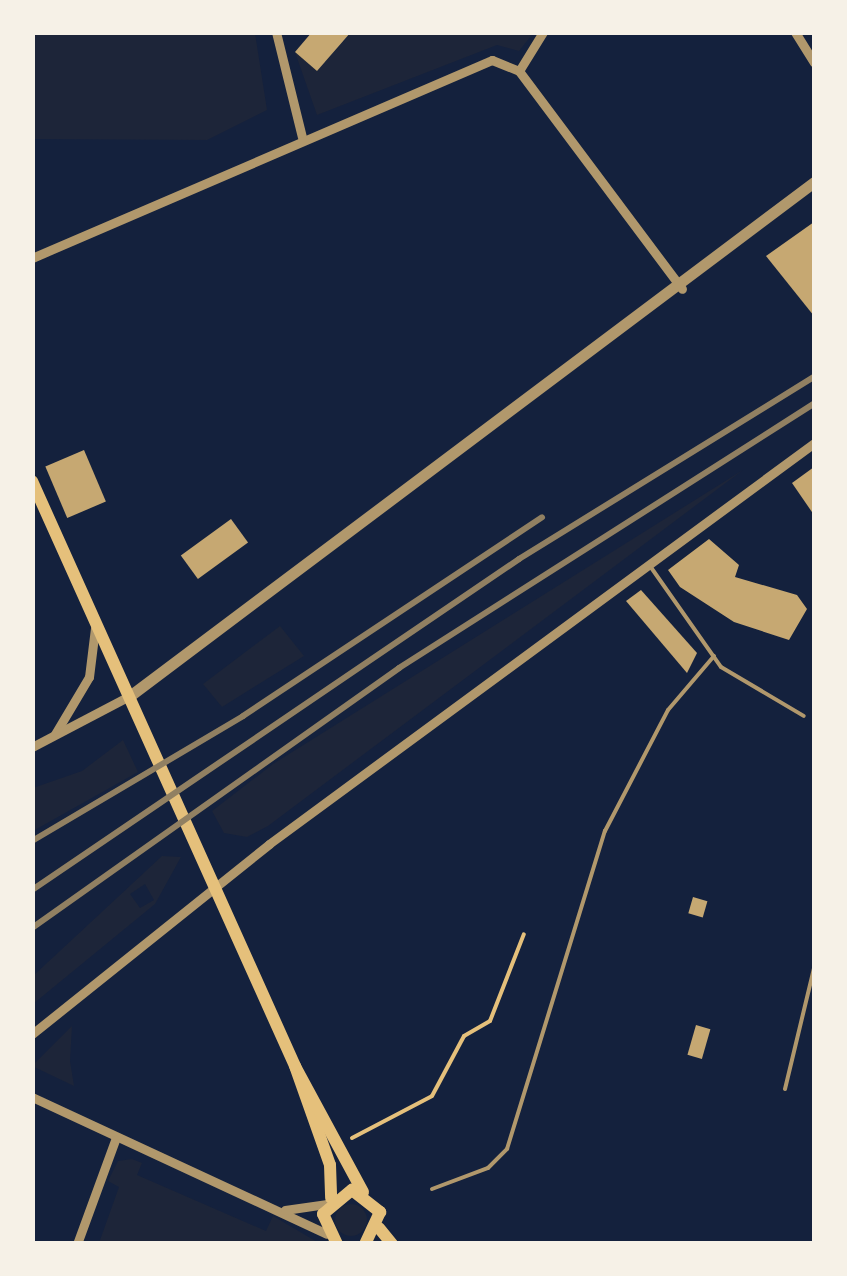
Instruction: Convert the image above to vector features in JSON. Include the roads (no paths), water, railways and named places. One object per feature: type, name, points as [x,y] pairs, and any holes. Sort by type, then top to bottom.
[{"type":"main road","points":[[32,481],[202,846],[295,1066],[330,1165],[332,1239]]},
{"type":"main road","points":[[295,1066],[363,1192],[378,1207],[379,1228],[392,1244]]},
{"type":"main road","points":[[329,1201],[363,1192]]},
{"type":"main road","points":[[365,1244],[379,1228]]},
{"type":"street","points":[[276,32],[302,137]]},
{"type":"street","points":[[519,72],[542,32]]},
{"type":"street","points":[[795,32],[814,62]]},
{"type":"street","points":[[32,258],[475,63],[519,72],[682,289]]},
{"type":"street","points":[[32,746],[131,695],[682,289],[814,182]]},
{"type":"street","points":[[32,1034],[216,884],[814,443]]},
{"type":"street","points":[[54,734],[89,676],[91,608]]},
{"type":"street","points":[[32,1096],[115,1140],[282,1210],[332,1239]]},
{"type":"street","points":[[77,1244],[115,1140]]},
{"type":"street","points":[[282,1210],[329,1201]]},
{"type":"lane","points":[[650,566],[714,656],[746,688],[793,702],[804,716]]},
{"type":"lane","points":[[432,1189],[488,1168],[507,1150],[605,830],[668,710],[714,656]]},
{"type":"lane","points":[[785,1089],[814,968]]},
{"type":"railway","points":[[32,890],[519,559],[814,377]]},
{"type":"railway","points":[[32,928],[399,668],[814,404]]},
{"type":"railway","points":[[32,841],[243,716],[542,517]]}]
